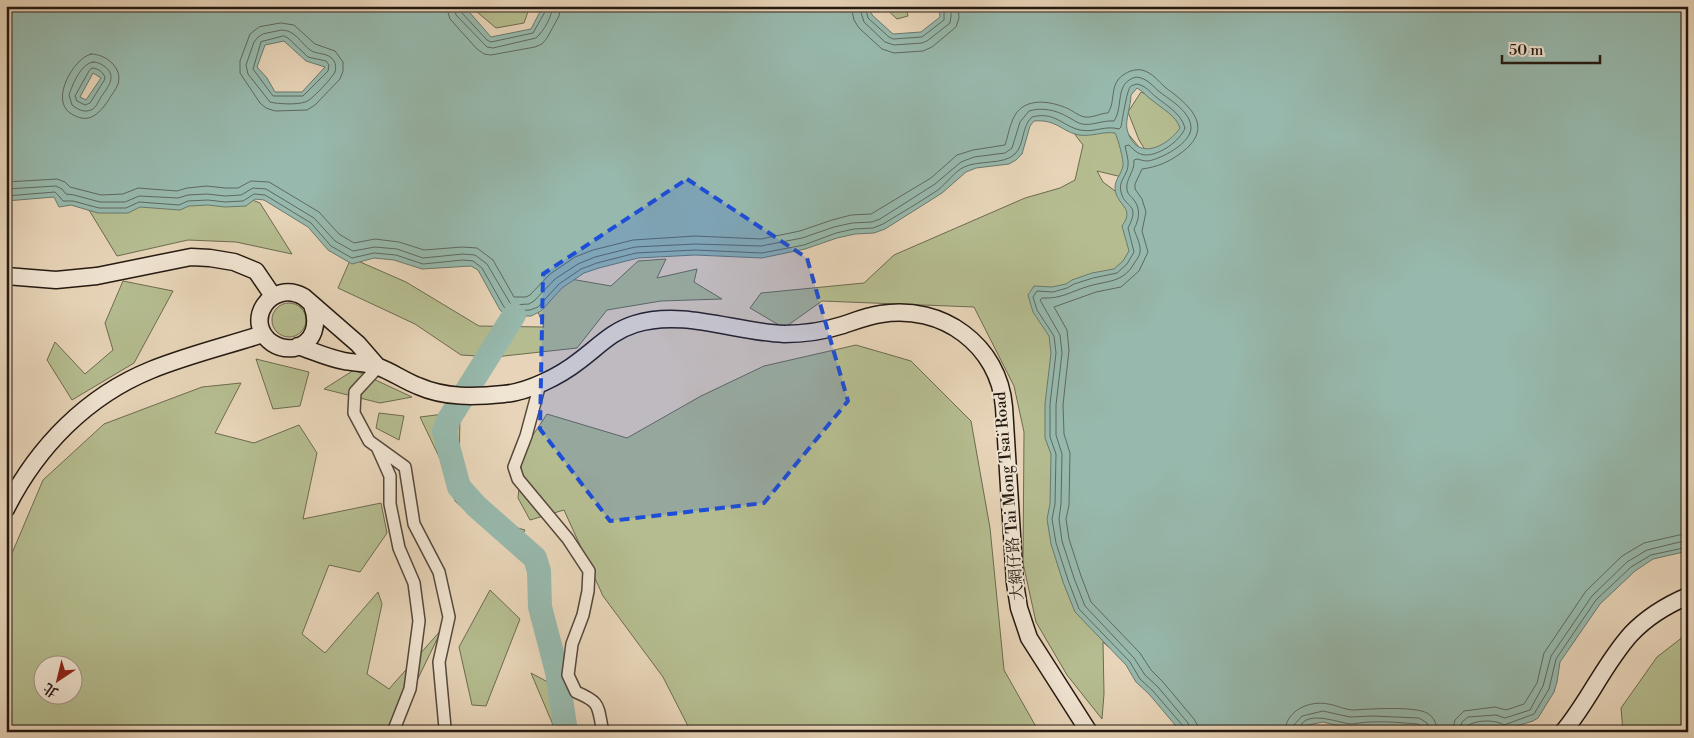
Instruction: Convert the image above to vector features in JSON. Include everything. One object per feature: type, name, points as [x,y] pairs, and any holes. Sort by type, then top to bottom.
[{"type":"main road","points":[[6,276],[56,280],[97,276],[192,257],[210,258],[234,262],[256,271],[273,296],[265,303],[260,313],[260,324],[263,334],[149,370],[96,400],[68,423],[42,451],[6,508]]},
{"type":"main road","name":"大網仔路 Tai Mong Tsai Road","points":[[273,296],[283,292],[294,292],[304,297],[358,344],[378,366]]},
{"type":"main road","points":[[298,346],[307,341],[313,333],[316,324],[312,305]]},
{"type":"main road","name":"大網仔路 Tai Mong Tsai Road","points":[[263,334],[270,342],[279,347],[289,348],[298,346],[334,359],[378,366],[420,387],[456,396],[473,396],[507,394],[540,384],[567,370],[615,332],[650,320],[686,320],[766,332],[796,334],[833,328],[879,314],[903,312],[932,318],[958,330],[974,342],[986,356],[997,375],[1002,390],[1014,583],[1022,620],[1034,646],[1089,732]]},
{"type":"main road","points":[[1563,732],[1618,650],[1631,634],[1659,611],[1688,596]]},
{"type":"street","points":[[378,366],[355,392],[354,414],[369,441],[405,466],[414,524],[439,572],[449,618],[439,662],[444,728],[447,732]]},
{"type":"street","points":[[540,384],[526,436],[514,467],[518,479],[568,539],[589,571],[588,591],[583,615],[572,644],[568,675],[576,692],[596,702],[603,732]]},
{"type":"street","points":[[376,445],[390,476],[390,504],[399,548],[414,583],[419,621],[410,689],[393,732]]},
{"type":"highlighted area","points":[[687,179],[807,258],[848,401],[764,503],[610,521],[540,429],[543,274]]},
{"type":"green space","points":[[470,6],[530,6],[524,23],[496,28]]},
{"type":"green space","points":[[883,6],[906,6],[908,16],[897,19]]},
{"type":"green space","points":[[1141,92],[1184,112],[1178,138],[1147,153],[1139,140],[1128,112]]},
{"type":"green space","points":[[1066,110],[1112,114],[1148,158],[1147,183],[1097,171],[1103,182],[1130,202],[1142,256],[1110,648],[1103,642],[1104,694],[1102,719],[1067,675],[1036,622],[1023,563],[1024,432],[1014,386],[974,307],[822,301],[784,328],[750,308],[761,293],[864,283],[894,255],[1025,198],[1060,188],[1075,180],[1083,145],[1076,136]]},
{"type":"green space","points":[[181,172],[260,203],[292,254],[236,242],[188,240],[117,256],[89,210]]},
{"type":"green space","points":[[351,258],[406,282],[479,326],[544,327],[538,312],[559,277],[611,286],[638,261],[666,259],[657,278],[697,269],[694,282],[722,299],[661,301],[607,310],[577,348],[495,357],[461,355],[415,324],[338,288]]},
{"type":"green space","points":[[123,281],[173,291],[134,363],[72,400],[47,360],[55,342],[85,374],[113,350],[105,323]]},
{"type":"green space","points":[[289,303],[301,308],[306,320],[301,332],[289,337],[277,332],[272,320],[277,308]]},
{"type":"green space","points":[[856,345],[911,361],[971,421],[990,528],[1004,670],[1039,732],[691,732],[663,677],[603,596],[564,510],[530,520],[518,498],[523,450],[547,414],[627,438],[701,396],[764,366]]},
{"type":"green space","points":[[256,359],[309,372],[300,406],[273,409]]},
{"type":"green space","points":[[354,370],[412,397],[380,403],[324,389]]},
{"type":"green space","points":[[241,383],[215,433],[254,443],[299,425],[317,453],[303,519],[381,503],[387,533],[360,572],[329,565],[302,634],[325,653],[378,592],[382,604],[367,674],[389,689],[442,629],[392,732],[6,732],[6,589],[10,558],[43,480],[104,424],[202,387]]},
{"type":"green space","points":[[460,412],[459,479],[503,524],[525,530],[513,552],[455,501],[442,463],[420,417]]},
{"type":"green space","points":[[379,413],[404,416],[399,440],[376,428]]},
{"type":"green space","points":[[490,590],[520,619],[486,706],[472,705],[459,647]]},
{"type":"green space","points":[[1688,633],[1688,732],[1623,732],[1621,708],[1657,657]]},
{"type":"green space","points":[[531,673],[570,694],[574,732],[556,732]]},
{"type":"water","points":[[6,6],[464,6],[491,37],[531,29],[543,6],[870,6],[872,15],[893,34],[921,32],[940,17],[939,6],[1688,6],[1688,551],[1653,559],[1635,571],[1600,604],[1560,662],[1554,692],[1538,718],[1533,721],[1498,732],[1496,732],[1497,726],[1472,728],[1470,732],[1372,727],[1350,729],[1323,722],[1308,725],[1302,732],[1181,732],[1149,694],[1136,682],[1126,665],[1075,612],[1051,544],[1047,519],[1050,504],[1051,454],[1045,438],[1045,404],[1051,353],[1049,336],[1033,312],[1028,295],[1034,286],[1052,287],[1066,284],[1092,273],[1114,269],[1123,261],[1129,251],[1122,226],[1126,220],[1126,210],[1118,199],[1115,188],[1123,163],[1115,133],[1079,135],[1048,122],[1034,121],[1030,126],[1022,154],[1016,160],[1009,164],[976,168],[966,172],[942,193],[885,229],[874,233],[855,234],[837,238],[805,249],[762,258],[695,255],[638,258],[584,273],[562,288],[541,311],[531,316],[507,316],[500,310],[478,270],[471,266],[422,269],[394,260],[374,258],[352,264],[328,250],[308,227],[264,200],[255,199],[246,206],[189,206],[180,210],[140,207],[128,213],[98,213],[71,205],[59,207],[54,197],[6,201]],"holes":[[[284,41],[306,61],[325,67],[302,92],[275,92],[267,78],[257,67],[265,45]],[[93,73],[101,78],[86,100],[80,97]],[[1137,88],[1172,116],[1180,128],[1159,146],[1151,148],[1137,146],[1131,139],[1127,129],[1131,95]]]},
{"type":"waterway","points":[[514,315],[449,419],[444,431],[459,487],[476,506],[535,558],[539,571],[540,607],[557,672],[566,732]]}]
